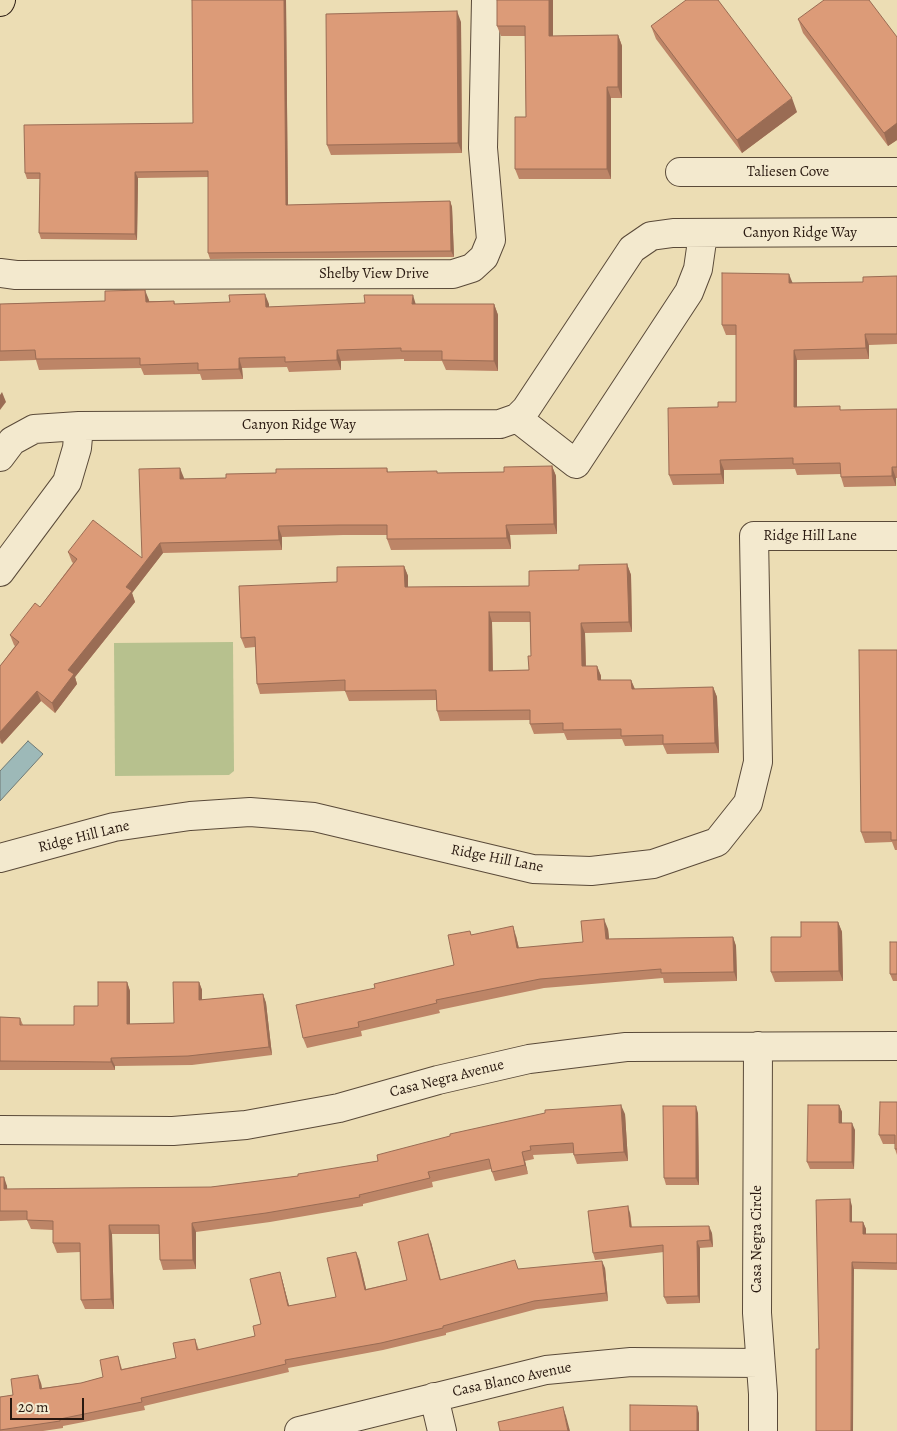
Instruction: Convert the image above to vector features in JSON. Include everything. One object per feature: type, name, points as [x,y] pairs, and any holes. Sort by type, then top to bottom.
[{"type":"street","name":"Shelby View Drive","points":[[0,273],[16,275],[453,274],[472,268],[484,257],[491,240],[483,148],[486,0]]},
{"type":"street","name":"Taliesen Cove","points":[[680,172],[897,172]]},
{"type":"street","name":"Canyon Ridge Way","points":[[0,457],[12,441],[34,429],[79,426],[500,424],[517,418],[526,409],[632,249],[651,236],[672,233],[897,232]]},
{"type":"street","points":[[517,418],[576,464],[689,292],[698,269],[703,234]]},
{"type":"street","points":[[0,572],[66,482],[77,448],[79,426]]},
{"type":"street","name":"Ridge Hill Lane","points":[[0,858],[114,827],[190,816],[250,812],[314,817],[533,869],[591,871],[653,864],[716,842],[748,803],[758,762],[754,536],[897,536]]},
{"type":"street","name":"Casa Negra Avenue","points":[[0,1130],[173,1131],[246,1125],[339,1108],[438,1080],[528,1059],[626,1046],[897,1046]]},
{"type":"street","name":"Casa Negra Circle","points":[[758,1046],[757,1313],[763,1431]]},
{"type":"street","name":"Casa Blanco Avenue","points":[[298,1431],[546,1370],[588,1364],[760,1363]]},
{"type":"street","points":[[434,1397],[442,1431]]},
{"type":"green space","points":[[233,642],[234,771],[229,775],[115,776],[114,643]]},
{"type":"water","points":[[28,741],[43,754],[0,801],[0,771]]},
{"type":"building","points":[[192,0],[284,0],[286,205],[450,201],[451,251],[208,253],[208,171],[135,172],[135,234],[39,233],[40,173],[25,173],[24,125],[193,123]]},
{"type":"building","points":[[497,0],[549,0],[549,36],[618,35],[618,87],[607,87],[607,169],[515,169],[515,117],[526,117],[525,26],[497,26]]},
{"type":"building","points":[[686,0],[718,0],[792,98],[737,140],[651,26]]},
{"type":"building","points":[[824,0],[869,0],[897,37],[897,123],[884,133],[798,19]]},
{"type":"building","points":[[457,11],[458,143],[327,145],[326,14]]},
{"type":"building","points":[[722,273],[789,274],[789,283],[863,282],[863,277],[897,276],[897,334],[865,334],[866,348],[794,350],[794,407],[840,406],[840,410],[897,409],[897,467],[892,467],[892,476],[841,477],[840,463],[793,464],[793,458],[720,460],[721,474],[669,475],[668,408],[718,407],[718,402],[736,402],[736,325],[722,325]]},
{"type":"building","points":[[145,290],[146,302],[174,301],[174,304],[230,302],[229,295],[265,294],[266,307],[365,303],[364,295],[413,295],[412,304],[494,304],[494,361],[442,360],[442,351],[401,351],[401,348],[337,350],[337,360],[285,362],[285,357],[239,358],[239,369],[198,370],[198,363],[140,365],[140,358],[36,359],[35,350],[0,351],[0,304],[105,301],[105,291]]},
{"type":"building","points":[[552,466],[554,524],[506,525],[507,538],[387,539],[387,525],[340,525],[278,526],[279,540],[160,543],[126,587],[132,591],[68,670],[74,674],[52,703],[37,691],[0,732],[0,666],[19,642],[10,635],[35,603],[40,607],[77,559],[68,552],[93,520],[142,558],[139,469],[180,468],[180,479],[226,478],[226,474],[276,473],[276,469],[387,468],[387,472],[437,471],[437,473],[504,472],[504,467]]},
{"type":"building","points":[[627,564],[629,622],[581,623],[582,666],[597,666],[598,680],[631,680],[632,689],[713,687],[715,743],[663,744],[663,735],[621,736],[621,729],[563,730],[563,723],[530,724],[530,710],[437,711],[436,690],[345,691],[345,680],[257,684],[255,637],[241,638],[239,586],[337,582],[337,567],[404,566],[405,587],[529,586],[529,571],[579,570],[579,565]],"holes":[[[489,612],[530,612],[531,656],[528,656],[529,670],[489,671]]]},
{"type":"building","points":[[859,650],[897,650],[897,840],[891,840],[891,832],[861,832]]},
{"type":"building","points":[[604,919],[606,939],[733,937],[734,972],[661,973],[661,969],[540,979],[436,1000],[437,1003],[358,1022],[359,1027],[303,1038],[296,1005],[375,988],[374,984],[454,965],[448,935],[470,931],[471,935],[513,926],[517,948],[583,942],[581,921]]},
{"type":"building","points":[[801,922],[838,922],[839,971],[771,972],[771,937],[801,937]]},
{"type":"building","points":[[890,942],[897,942],[897,974],[890,974]]},
{"type":"building","points":[[98,982],[127,982],[127,1024],[174,1023],[173,982],[199,982],[199,1000],[263,994],[269,1047],[188,1056],[111,1058],[111,1062],[0,1061],[0,1017],[20,1018],[20,1025],[74,1025],[74,1006],[98,1006]]},
{"type":"building","points":[[880,1102],[897,1102],[897,1149],[895,1149],[895,1135],[879,1135]]},
{"type":"building","points":[[621,1105],[624,1152],[574,1155],[573,1143],[530,1146],[531,1150],[522,1152],[525,1165],[492,1172],[489,1159],[428,1172],[430,1178],[359,1195],[360,1197],[192,1223],[193,1260],[160,1260],[159,1225],[109,1225],[111,1299],[81,1300],[80,1243],[53,1243],[53,1221],[27,1220],[27,1211],[0,1211],[0,1177],[4,1177],[4,1189],[211,1187],[298,1176],[298,1174],[378,1161],[377,1155],[450,1136],[450,1134],[545,1113],[545,1110]]},
{"type":"building","points":[[808,1105],[839,1105],[839,1123],[852,1123],[852,1162],[807,1162]]},
{"type":"building","points":[[663,1106],[696,1106],[696,1178],[664,1178]]},
{"type":"building","points":[[850,1199],[850,1222],[863,1222],[863,1234],[897,1234],[897,1263],[852,1262],[851,1431],[816,1431],[816,1349],[819,1349],[816,1200]]},
{"type":"building","points":[[628,1206],[630,1227],[709,1226],[710,1240],[697,1241],[698,1296],[664,1297],[663,1245],[593,1253],[588,1211]]},
{"type":"building","points":[[428,1234],[440,1280],[515,1260],[518,1269],[602,1261],[606,1293],[534,1301],[443,1326],[443,1328],[381,1343],[285,1360],[286,1364],[141,1398],[142,1402],[60,1419],[60,1421],[0,1430],[0,1397],[13,1395],[11,1379],[38,1375],[40,1389],[81,1383],[103,1377],[100,1360],[118,1356],[121,1370],[176,1358],[173,1343],[195,1339],[197,1350],[255,1336],[253,1326],[261,1324],[250,1279],[280,1272],[288,1306],[336,1297],[327,1258],[356,1252],[365,1290],[407,1280],[398,1242]]},
{"type":"building","points":[[630,1405],[697,1406],[697,1431],[630,1431]]},
{"type":"building","points":[[563,1407],[568,1431],[500,1431],[498,1422]]}]
